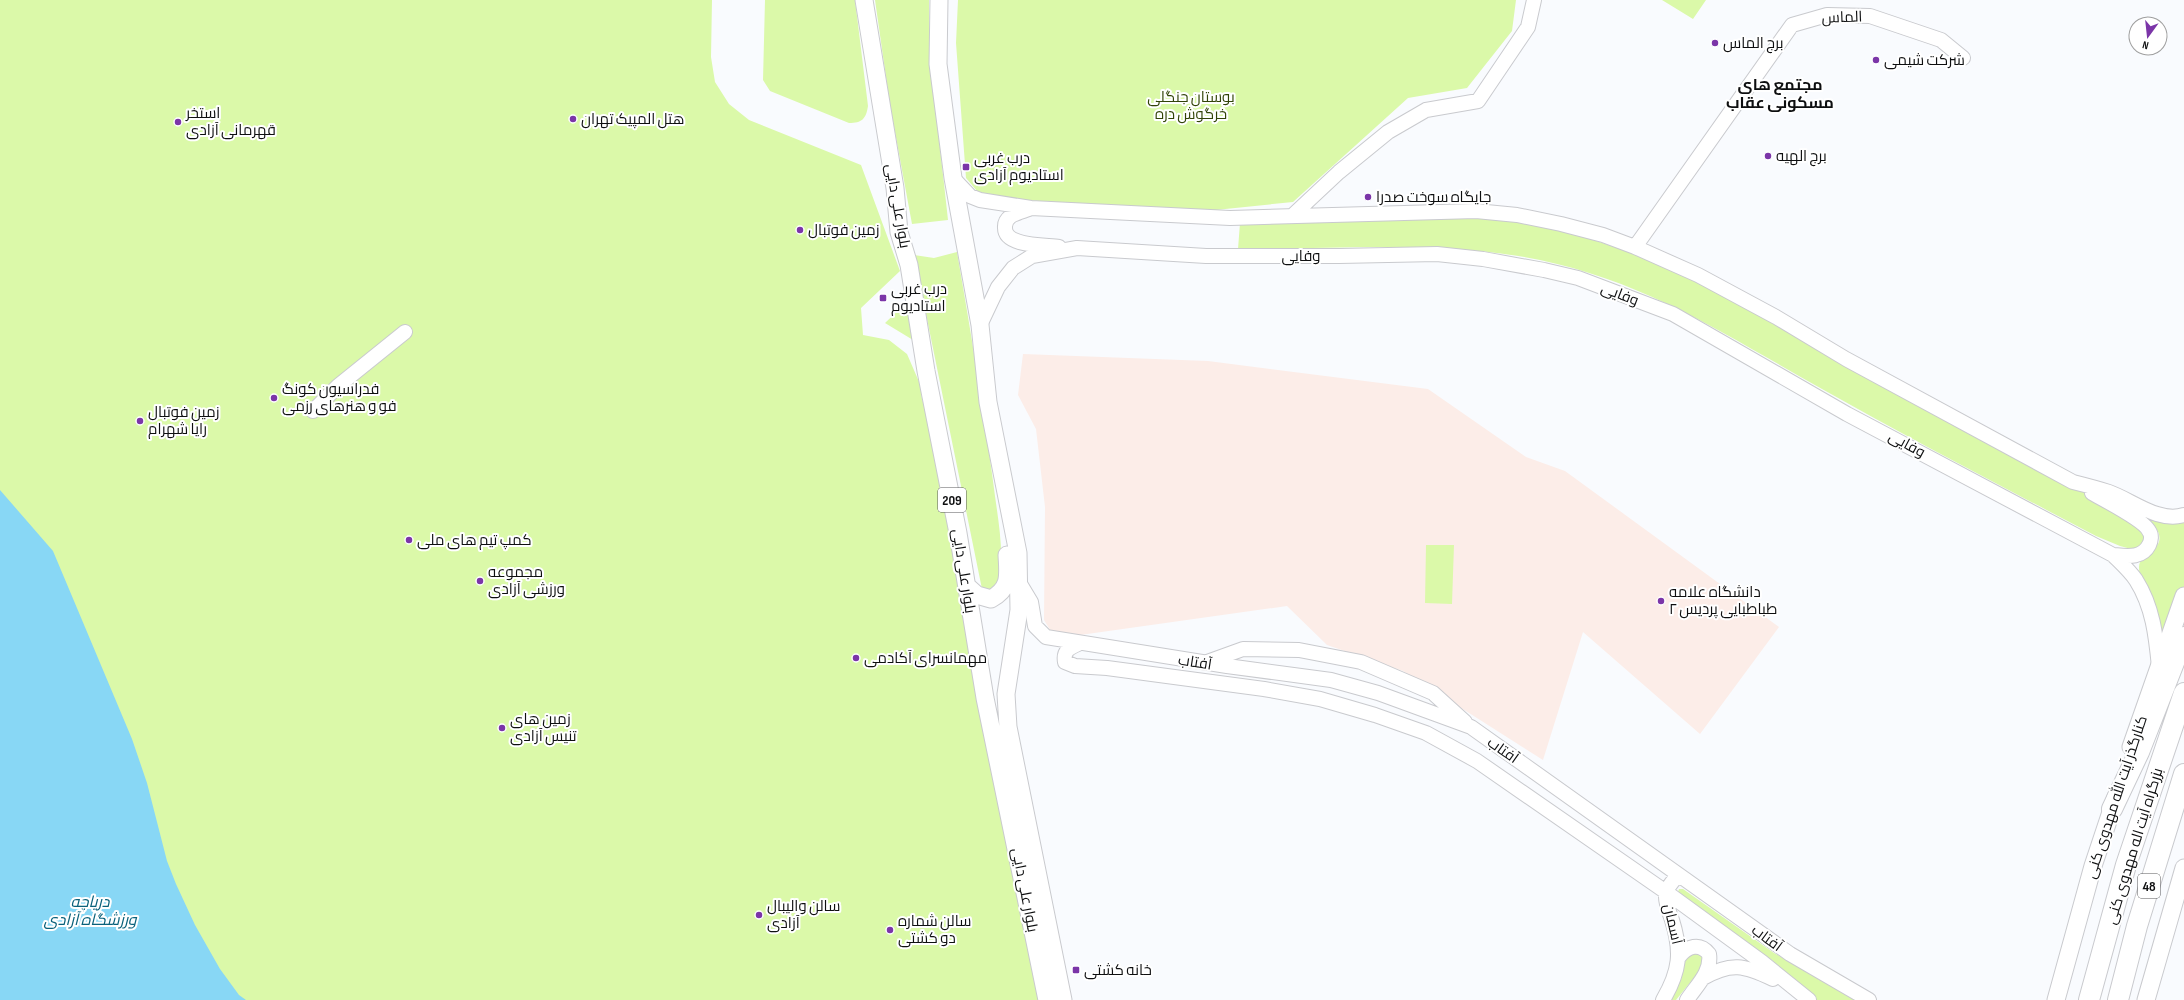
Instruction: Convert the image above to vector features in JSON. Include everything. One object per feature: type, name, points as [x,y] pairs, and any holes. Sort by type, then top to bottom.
[{"type":"highway","points":[[2112,809],[2139,752],[2184,637]]},
{"type":"highway","name":"بزرگراه آیت اله مهدوی کنی","points":[[2089,1000],[2126,865],[2184,693]]},
{"type":"highway","name":"48","points":[[2118,1000],[2137,926],[2184,774]]},
{"type":"main road","name":"بلوار علی دایی","points":[[864,0],[895,188],[899,232],[909,265],[926,371],[967,586],[985,698],[1047,1000]]},
{"type":"main road","name":"بلوار علی دایی","points":[[939,0],[938,64],[953,178],[980,324],[988,402],[1018,553],[1019,610],[1006,694],[1008,727],[1063,1000]]},
{"type":"main road","points":[[967,586],[978,595],[991,599],[1002,593],[1006,584],[1008,572],[1003,504],[1003,475]]},
{"type":"main road","name":"کنارگذر آیت الله مهدوی کنی","points":[[2056,1000],[2093,866],[2159,666],[2184,596]]},
{"type":"main road","points":[[2146,1000],[2184,868]]},
{"type":"street","points":[[1292,216],[1339,172],[1388,132],[1426,110],[1478,101],[1528,27],[1534,0]]},
{"type":"street","name":"الماس","points":[[1635,247],[1792,25],[1827,15],[1870,16],[1941,40],[1963,58]]},
{"type":"street","points":[[953,178],[970,196],[980,200],[1031,208],[1230,218],[1476,211],[1517,215],[1561,224],[1603,235],[1635,247],[1698,275],[1776,317],[1846,359],[2073,482],[2142,523],[2150,531],[2152,541],[2147,550],[2138,556],[2113,555]]},
{"type":"street","points":[[1031,208],[1008,217],[1004,224],[1005,232],[1010,239],[1021,243],[1077,248]]},
{"type":"street","name":"وفایی","points":[[980,324],[998,287],[1013,268],[1032,256],[1077,248],[1206,256],[1436,254],[1517,264],[1578,278],[1673,314],[1847,414],[2113,555],[2136,579],[2146,600],[2153,618],[2159,666]]},
{"type":"street","points":[[313,411],[338,386],[405,332]]},
{"type":"street","points":[[2073,482],[2109,492],[2158,514],[2169,517],[2184,515]]},
{"type":"street","name":"آفتاب","points":[[1019,582],[1031,602],[1035,626],[1046,637],[1078,644],[1331,680],[1378,693],[1473,729],[1790,954],[1869,1000]]},
{"type":"street","name":"آفتاب","points":[[1078,644],[1068,648],[1064,656],[1064,662],[1075,666],[1107,668],[1320,699],[1375,715],[1426,733],[1477,761],[1666,892],[1808,1000]]},
{"type":"street","points":[[1204,663],[1243,649],[1299,650],[1360,662],[1433,693],[1473,729]]},
{"type":"street","points":[[1666,892],[1678,875]]},
{"type":"street","name":"آسمان","points":[[1663,1000],[1675,978],[1679,957],[1679,947],[1667,906],[1666,892]]},
{"type":"street","points":[[1679,957],[1684,951],[1691,947],[1698,947],[1707,951],[1709,954],[1709,965],[1703,978],[1686,1000]]},
{"type":"street","points":[[1703,978],[1718,969],[1737,966],[1754,970],[1794,988]]},
{"type":"shaded area","points":[[1023,354],[1208,361],[1428,389],[1526,457],[1565,471],[1779,627],[1700,734],[1583,632],[1543,760],[1403,671],[1327,645],[1287,606],[1073,636],[1052,633],[1044,620],[1045,507],[1036,429],[1018,395]]},
{"type":"green space","name":"مجموعه ورزشی آزادی","points":[[0,0],[712,0],[711,57],[715,82],[729,104],[749,120],[861,165],[900,271],[861,308],[863,335],[889,340],[907,354],[920,384],[922,399],[940,454],[1040,1000],[0,1000]]},
{"type":"green space","points":[[765,0],[855,0],[868,106],[863,119],[857,122],[849,123],[770,91],[763,80]]},
{"type":"green space","points":[[875,0],[929,0],[929,48],[948,220],[912,224],[890,105]]},
{"type":"green space","name":"بوستان جنگلی خرگوش دره","points":[[958,0],[1516,0],[1512,31],[1467,88],[1408,98],[1293,202],[1196,212],[998,198],[977,191],[966,178],[956,43]]},
{"type":"green space","points":[[1662,0],[1706,0],[1693,19]]},
{"type":"green space","points":[[1464,216],[1507,220],[1568,232],[1622,250],[1693,279],[2095,498],[2143,528],[2145,543],[2135,550],[2120,546],[2096,536],[1890,427],[1686,313],[1617,282],[1580,270],[1540,260],[1465,250],[1390,247],[1238,249],[1240,223]]},
{"type":"green space","points":[[957,252],[981,395],[1000,534],[1001,561],[998,587],[990,590],[982,589],[914,255],[934,258]]},
{"type":"green space","points":[[906,303],[913,340],[885,323]]},
{"type":"green space","points":[[2120,500],[2184,520],[2184,587],[2162,644],[2142,584],[2139,567],[2142,559],[2152,551],[2158,543],[2159,536],[2156,528],[2150,521]]},
{"type":"green space","points":[[1426,545],[1454,545],[1452,604],[1425,603]]},
{"type":"green space","points":[[1679,889],[1683,889],[1774,953],[1860,1000],[1817,1000],[1773,961],[1678,892]]},
{"type":"green space","points":[[1691,953],[1699,953],[1703,958],[1701,969],[1676,1000],[1669,1000],[1681,980],[1686,958]]},
{"type":"water","name":"دریاچه ورزشگاه آزادی","points":[[0,490],[53,551],[132,739],[147,783],[167,861],[176,884],[195,925],[220,969],[239,995],[246,1000],[0,1000]]},
{"type":"place","name":"برج الماس","points":[[1715,43]]},
{"type":"place","name":"شرکت شیمی","points":[[1876,60]]},
{"type":"place","name":"هتل المپیک تهران","points":[[573,119]]},
{"type":"place","name":"استخر قهرمانی آزادی","points":[[178,122]]},
{"type":"place","name":"برج الهیه","points":[[1768,156]]},
{"type":"place","name":"درب غربی استادیوم آزادی","points":[[966,167]]},
{"type":"place","name":"جایگاه سوخت صدرا","points":[[1368,197]]},
{"type":"place","name":"زمین فوتبال","points":[[800,230]]},
{"type":"place","name":"درب غربی استادیوم","points":[[883,298]]},
{"type":"place","name":"فدراسیون کونگ فو و هنرهای رزمی","points":[[274,398]]},
{"type":"place","name":"زمین فوتبال رایا شهرام","points":[[140,421]]},
{"type":"place","name":"کمپ تیم های ملی","points":[[409,540]]},
{"type":"place","name":"مجموعه ورزشی آزادی","points":[[480,581]]},
{"type":"place","name":"دانشگاه علامه طباطبایی پردیس ۲","points":[[1661,601]]},
{"type":"place","name":"مهمانسرای آکادمی","points":[[856,658]]},
{"type":"place","name":"زمین های تنیس آزادی","points":[[502,728]]},
{"type":"place","name":"سالن والیبال آزادی","points":[[759,915]]},
{"type":"place","name":"سالن شماره دو کشتی","points":[[890,930]]},
{"type":"place","name":"خانه کشتی","points":[[1076,970]]},
{"type":"district","name":"مجتمع های مسکونی عقاب","points":[[1780,93]]}]
